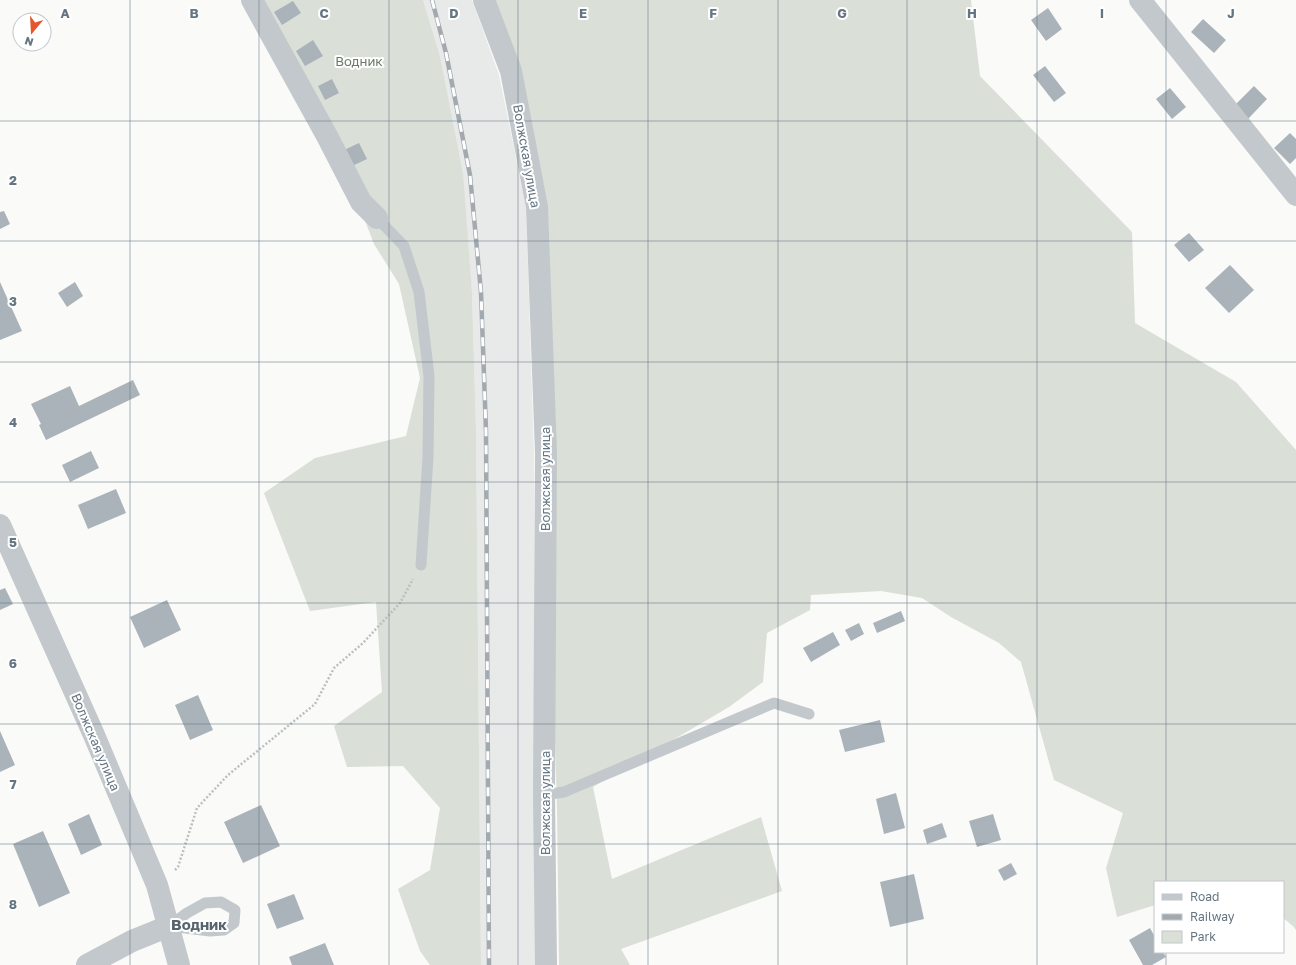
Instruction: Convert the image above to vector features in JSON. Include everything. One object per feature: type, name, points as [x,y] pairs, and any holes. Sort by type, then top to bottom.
[{"type":"street","points":[[252,0],[327,136],[361,202],[377,218]]},
{"type":"street","name":"Волжская улица","points":[[484,0],[511,71],[537,207],[546,453],[544,794],[546,965]]},
{"type":"street","points":[[1140,0],[1296,195]]},
{"type":"street","name":"Волжская улица","points":[[0,525],[94,735],[157,886],[179,965]]},
{"type":"street","points":[[87,965],[132,941],[169,926]]},
{"type":"lane","points":[[377,218],[404,246],[419,292],[429,376],[428,457],[421,565]]},
{"type":"lane","points":[[544,794],[564,792],[774,703],[809,714]]},
{"type":"lane","points":[[221,902],[235,910],[234,923],[224,930],[210,931],[169,926],[187,913],[205,903],[221,902]]},
{"type":"path","points":[[157,886],[178,868],[197,808],[228,775],[315,704],[334,668],[363,643],[400,603],[421,565]]},
{"type":"shaded area","points":[[423,0],[472,0],[499,75],[526,207],[534,454],[535,965],[481,965],[476,431],[472,292],[462,174],[440,56]]},
{"type":"green space","points":[[256,0],[423,0],[440,56],[463,174],[472,292],[476,431],[481,965],[430,965],[420,951],[398,889],[430,870],[440,808],[403,766],[347,767],[334,726],[382,692],[376,602],[310,611],[264,493],[315,458],[406,436],[420,378],[399,284],[374,244],[362,213]]},
{"type":"green space","points":[[495,0],[971,0],[980,76],[1132,232],[1135,323],[1236,382],[1296,450],[1296,930],[1284,919],[1284,881],[1154,881],[1154,905],[1117,917],[1106,868],[1123,813],[1054,780],[1021,662],[999,643],[951,617],[922,598],[881,591],[811,595],[810,610],[767,633],[763,682],[729,707],[593,787],[612,879],[761,817],[782,891],[621,949],[630,965],[559,965],[544,201]]},
{"type":"building","points":[[293,1],[301,13],[282,25],[274,12]]},
{"type":"building","points":[[1048,8],[1062,29],[1046,41],[1031,20]]},
{"type":"building","points":[[1203,19],[1226,40],[1214,53],[1191,32]]},
{"type":"building","points":[[313,40],[323,56],[305,66],[296,51]]},
{"type":"building","points":[[1045,66],[1066,93],[1054,102],[1033,75]]},
{"type":"building","points":[[332,79],[339,93],[325,100],[318,86]]},
{"type":"building","points":[[1254,86],[1267,99],[1248,119],[1235,105]]},
{"type":"building","points":[[1170,88],[1186,107],[1172,119],[1156,99]]},
{"type":"building","points":[[1290,133],[1296,139],[1296,158],[1290,164],[1274,148]]},
{"type":"building","points":[[359,143],[367,159],[350,167],[342,151]]},
{"type":"building","points":[[4,211],[10,224],[0,229],[0,212]]},
{"type":"building","points":[[1189,233],[1204,250],[1189,262],[1174,245]]},
{"type":"building","points":[[1230,265],[1254,290],[1229,313],[1205,288]]},
{"type":"building","points":[[0,282],[22,331],[0,340]]},
{"type":"building","points":[[75,282],[83,296],[67,307],[58,293]]},
{"type":"building","points":[[133,380],[140,395],[46,440],[39,425],[41,424],[31,404],[70,386],[79,406]]},
{"type":"building","points":[[91,451],[99,468],[70,482],[62,465]]},
{"type":"building","points":[[116,489],[126,513],[88,529],[78,505]]},
{"type":"building","points":[[5,588],[13,604],[0,610],[0,590]]},
{"type":"building","points":[[167,600],[181,630],[144,648],[130,617]]},
{"type":"building","points":[[901,611],[905,621],[877,633],[873,623]]},
{"type":"building","points":[[859,623],[864,634],[851,641],[845,630]]},
{"type":"building","points":[[833,632],[840,645],[811,662],[803,648]]},
{"type":"building","points":[[198,695],[213,730],[190,740],[175,705]]},
{"type":"building","points":[[880,720],[885,742],[845,752],[839,730]]},
{"type":"building","points":[[0,731],[15,765],[0,772]]},
{"type":"building","points":[[896,793],[905,828],[884,834],[876,799]]},
{"type":"building","points":[[261,805],[280,846],[243,863],[224,822]]},
{"type":"building","points":[[89,814],[102,845],[81,855],[68,824]]},
{"type":"building","points":[[993,814],[1001,840],[977,847],[969,821]]},
{"type":"building","points":[[942,823],[947,837],[927,844],[923,830]]},
{"type":"building","points":[[43,831],[70,893],[39,907],[13,844]]},
{"type":"building","points":[[1011,863],[1017,874],[1004,881],[998,870]]},
{"type":"building","points":[[914,874],[924,919],[890,927],[880,882]]},
{"type":"building","points":[[294,894],[304,919],[277,929],[267,904]]},
{"type":"building","points":[[1150,928],[1154,935],[1154,953],[1164,953],[1166,957],[1152,965],[1143,965],[1129,940]]},
{"type":"building","points":[[325,943],[334,965],[292,965],[289,957]]},
{"type":"railway","points":[[432,0],[446,53],[470,175],[481,292],[486,431],[489,965]]},
{"type":"district","name":"Водник","points":[[199,924]]}]
